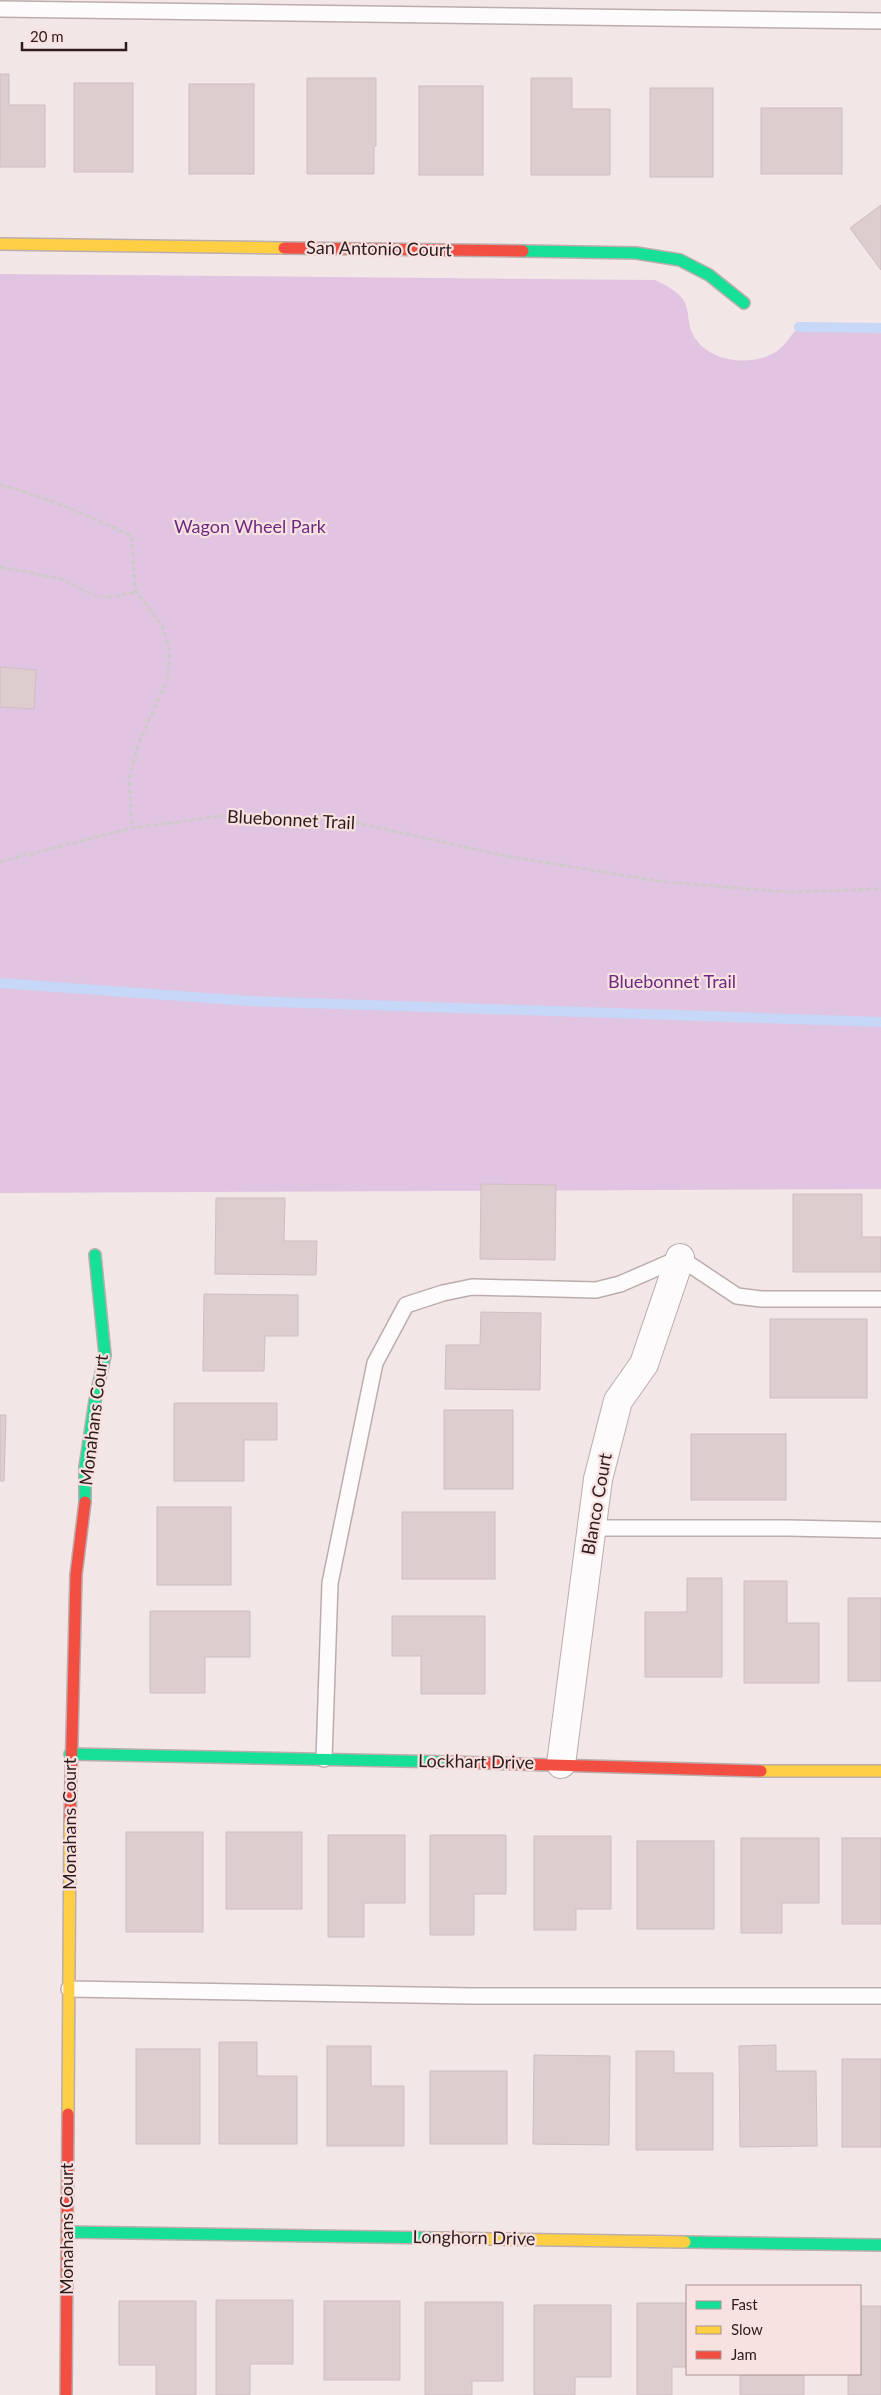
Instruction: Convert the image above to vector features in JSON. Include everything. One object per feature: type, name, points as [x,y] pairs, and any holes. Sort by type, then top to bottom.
[{"type":"street","name":"San Antonio Court","points":[[0,244],[636,253],[680,260],[709,274],[744,303]]},
{"type":"street","name":"Monahans Court","points":[[66,2395],[70,1754],[76,1575],[85,1504],[85,1467],[105,1355],[95,1255]]},
{"type":"street","name":"Blanco Court","points":[[560,1764],[598,1479],[618,1401],[644,1364],[680,1258]]},
{"type":"street","name":"Lockhart Drive","points":[[70,1754],[560,1764],[714,1771],[881,1771]]},
{"type":"street","name":"Longhorn Drive","points":[[67,2232],[881,2245]]},
{"type":"lane","points":[[0,10],[881,21]]},
{"type":"lane","points":[[324,1759],[330,1583],[375,1363],[406,1305],[443,1293],[472,1287],[596,1290],[620,1284],[680,1258],[737,1296],[761,1299],[881,1299]]},
{"type":"lane","points":[[592,1528],[881,1530]]},
{"type":"lane","points":[[69,1989],[472,1996],[881,1996]]},
{"type":"path","points":[[0,485],[36,494],[50,503],[132,536],[137,592],[163,627],[170,653],[167,680],[138,745],[129,778],[132,828]]},
{"type":"path","points":[[0,567],[60,579],[96,596],[110,597],[137,592]]},
{"type":"path","name":"Bluebonnet Trail","points":[[0,862],[132,828],[229,815],[344,820],[506,856],[665,882],[787,892],[881,889]]},
{"type":"green space","name":"Wagon Wheel Park","points":[[0,274],[655,280],[672,289],[683,299],[692,333],[699,343],[718,356],[741,360],[753,360],[774,353],[783,346],[795,331],[881,332],[881,1189],[0,1193]]},
{"type":"building","points":[[0,74],[9,74],[9,105],[45,105],[45,167],[0,167]]},
{"type":"building","points":[[307,78],[376,78],[374,174],[307,174]]},
{"type":"building","points":[[531,78],[572,78],[572,109],[610,109],[610,175],[531,175]]},
{"type":"building","points":[[74,83],[133,83],[133,172],[74,172]]},
{"type":"building","points":[[189,84],[254,84],[254,174],[189,174]]},
{"type":"building","points":[[419,86],[483,86],[483,175],[419,175]]},
{"type":"building","points":[[650,88],[713,88],[713,177],[650,177]]},
{"type":"building","points":[[761,108],[842,108],[842,174],[761,174]]},
{"type":"building","points":[[881,205],[881,270],[850,228]]},
{"type":"building","points":[[0,667],[36,670],[34,709],[0,707]]},
{"type":"building","points":[[481,1184],[556,1185],[555,1260],[480,1259]]},
{"type":"building","points":[[793,1194],[862,1194],[862,1237],[881,1237],[881,1272],[793,1272]]},
{"type":"building","points":[[216,1198],[285,1198],[284,1241],[317,1241],[316,1275],[215,1274]]},
{"type":"building","points":[[204,1294],[298,1295],[298,1336],[265,1336],[264,1371],[203,1371]]},
{"type":"building","points":[[481,1312],[541,1313],[540,1390],[445,1389],[446,1345],[480,1345]]},
{"type":"building","points":[[770,1319],[867,1319],[867,1398],[770,1398]]},
{"type":"building","points":[[174,1403],[277,1403],[277,1440],[244,1440],[244,1481],[174,1481]]},
{"type":"building","points":[[444,1410],[513,1410],[513,1489],[444,1489]]},
{"type":"building","points":[[0,1415],[6,1415],[4,1481],[0,1481]]},
{"type":"building","points":[[691,1434],[786,1434],[786,1500],[691,1500]]},
{"type":"building","points":[[157,1507],[231,1507],[231,1585],[157,1585]]},
{"type":"building","points":[[402,1512],[495,1512],[495,1579],[402,1579]]},
{"type":"building","points":[[687,1578],[722,1578],[722,1677],[645,1677],[645,1612],[687,1612]]},
{"type":"building","points":[[744,1581],[787,1581],[787,1623],[819,1623],[819,1683],[744,1683]]},
{"type":"building","points":[[848,1598],[881,1598],[881,1681],[848,1681]]},
{"type":"building","points":[[150,1611],[250,1611],[250,1657],[205,1657],[205,1693],[150,1693]]},
{"type":"building","points":[[392,1616],[485,1616],[485,1694],[421,1694],[421,1656],[392,1656]]},
{"type":"building","points":[[126,1832],[203,1832],[203,1932],[126,1932]]},
{"type":"building","points":[[226,1832],[302,1832],[302,1909],[226,1909]]},
{"type":"building","points":[[328,1835],[405,1835],[405,1903],[364,1903],[364,1937],[328,1937]]},
{"type":"building","points":[[430,1835],[506,1835],[506,1894],[474,1894],[474,1935],[430,1935]]},
{"type":"building","points":[[534,1836],[611,1836],[611,1909],[576,1909],[576,1930],[534,1930]]},
{"type":"building","points":[[741,1838],[819,1838],[819,1903],[782,1903],[782,1933],[741,1933]]},
{"type":"building","points":[[842,1838],[881,1838],[881,1924],[842,1924]]},
{"type":"building","points":[[637,1841],[714,1841],[714,1929],[637,1929]]},
{"type":"building","points":[[219,2042],[257,2042],[257,2076],[297,2076],[297,2144],[219,2144]]},
{"type":"building","points":[[776,2045],[776,2071],[816,2071],[817,2146],[740,2147],[739,2046]]},
{"type":"building","points":[[327,2046],[371,2046],[371,2086],[404,2086],[404,2146],[327,2146]]},
{"type":"building","points":[[136,2049],[200,2049],[200,2144],[136,2144]]},
{"type":"building","points":[[636,2051],[674,2051],[674,2073],[713,2073],[713,2150],[636,2150]]},
{"type":"building","points":[[534,2055],[610,2056],[609,2145],[533,2144]]},
{"type":"building","points":[[842,2059],[881,2059],[881,2147],[842,2147]]},
{"type":"building","points":[[430,2071],[507,2071],[507,2144],[430,2144]]},
{"type":"building","points":[[216,2300],[293,2300],[293,2364],[250,2364],[250,2395],[216,2395]]},
{"type":"building","points":[[119,2301],[196,2301],[196,2395],[156,2395],[156,2365],[119,2365]]},
{"type":"building","points":[[324,2301],[400,2301],[400,2380],[324,2380]]},
{"type":"building","points":[[425,2302],[503,2302],[503,2381],[472,2381],[472,2395],[425,2395]]},
{"type":"building","points":[[637,2303],[686,2303],[686,2367],[672,2367],[672,2395],[637,2395]]},
{"type":"building","points":[[534,2305],[611,2305],[611,2377],[575,2377],[575,2395],[534,2395]]},
{"type":"building","points":[[861,2306],[881,2306],[881,2395],[848,2395],[848,2375],[861,2375]]},
{"type":"building","points":[[740,2375],[804,2375],[804,2395],[740,2395]]},
{"type":"waterway","points":[[799,327],[881,328]]},
{"type":"waterway","points":[[0,983],[249,1001],[881,1022]]},
{"type":"traffic: fast","points":[[523,251],[636,253],[680,260],[709,275],[744,303]]},
{"type":"traffic: fast","points":[[85,1502],[85,1467],[95,1401],[105,1355],[95,1255]]},
{"type":"traffic: fast","points":[[70,1754],[449,1762]]},
{"type":"traffic: fast","points":[[67,2232],[438,2238]]},
{"type":"traffic: fast","points":[[685,2242],[881,2245]]},
{"type":"traffic: slow","points":[[0,244],[284,248]]},
{"type":"traffic: slow","points":[[761,1771],[881,1771]]},
{"type":"traffic: slow","points":[[68,2114],[70,1820]]},
{"type":"traffic: slow","points":[[438,2238],[685,2242]]},
{"type":"traffic: jam","points":[[284,248],[523,251]]},
{"type":"traffic: jam","points":[[70,1820],[76,1575],[85,1502]]},
{"type":"traffic: jam","points":[[449,1762],[761,1771]]},
{"type":"traffic: jam","points":[[66,2395],[68,2114]]}]
